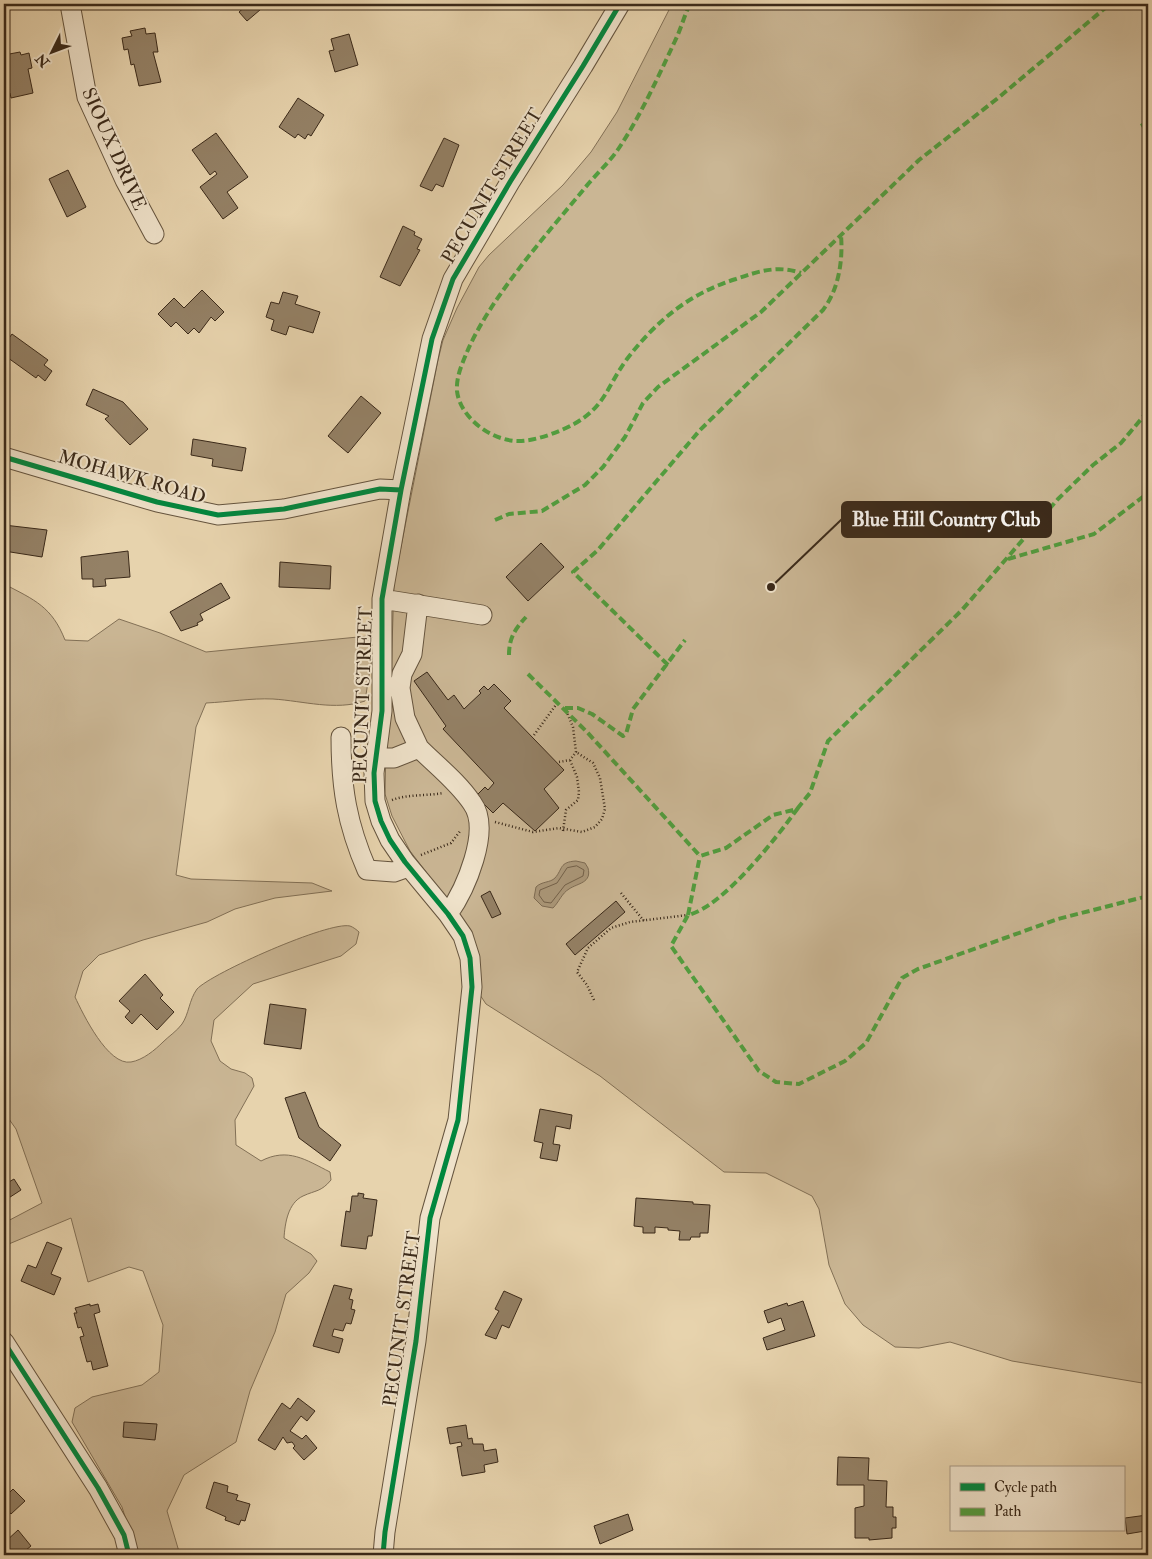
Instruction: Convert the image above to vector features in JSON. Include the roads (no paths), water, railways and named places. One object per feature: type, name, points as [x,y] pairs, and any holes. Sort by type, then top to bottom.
[{"type":"street","name":"SIOUX DRIVE","points":[[70,4],[87,98],[125,180],[154,234]]},
{"type":"street","name":"PECUNIT STREET","points":[[383,1555],[385,1532],[416,1341],[430,1218],[458,1120],[472,987],[472,969],[463,936],[448,914],[407,864],[386,832],[374,793],[376,758],[391,687],[382,599],[401,490],[432,339],[453,279],[510,182],[584,66],[620,4]]},
{"type":"street","name":"MOHAWK ROAD","points":[[4,457],[157,502],[218,516],[284,509],[380,489],[401,490]]},
{"type":"street","points":[[382,599],[482,614]]},
{"type":"street","points":[[418,604],[412,654],[402,674],[391,687],[419,748],[473,804],[478,820],[475,852],[466,885],[448,914]]},
{"type":"street","points":[[340,737],[342,788],[349,820],[368,870],[394,872],[407,864]]},
{"type":"street","points":[[376,758],[394,758],[419,748]]},
{"type":"street","points":[[342,788],[374,793]]},
{"type":"street","points":[[4,1342],[98,1488],[124,1535],[129,1555]]},
{"type":"water","points":[[576,861],[585,863],[588,868],[589,873],[586,880],[562,895],[553,908],[542,906],[534,898],[536,887],[555,878],[564,864]]},
{"type":"place","name":"Blue Hill Country Club","points":[[771,587]]}]
